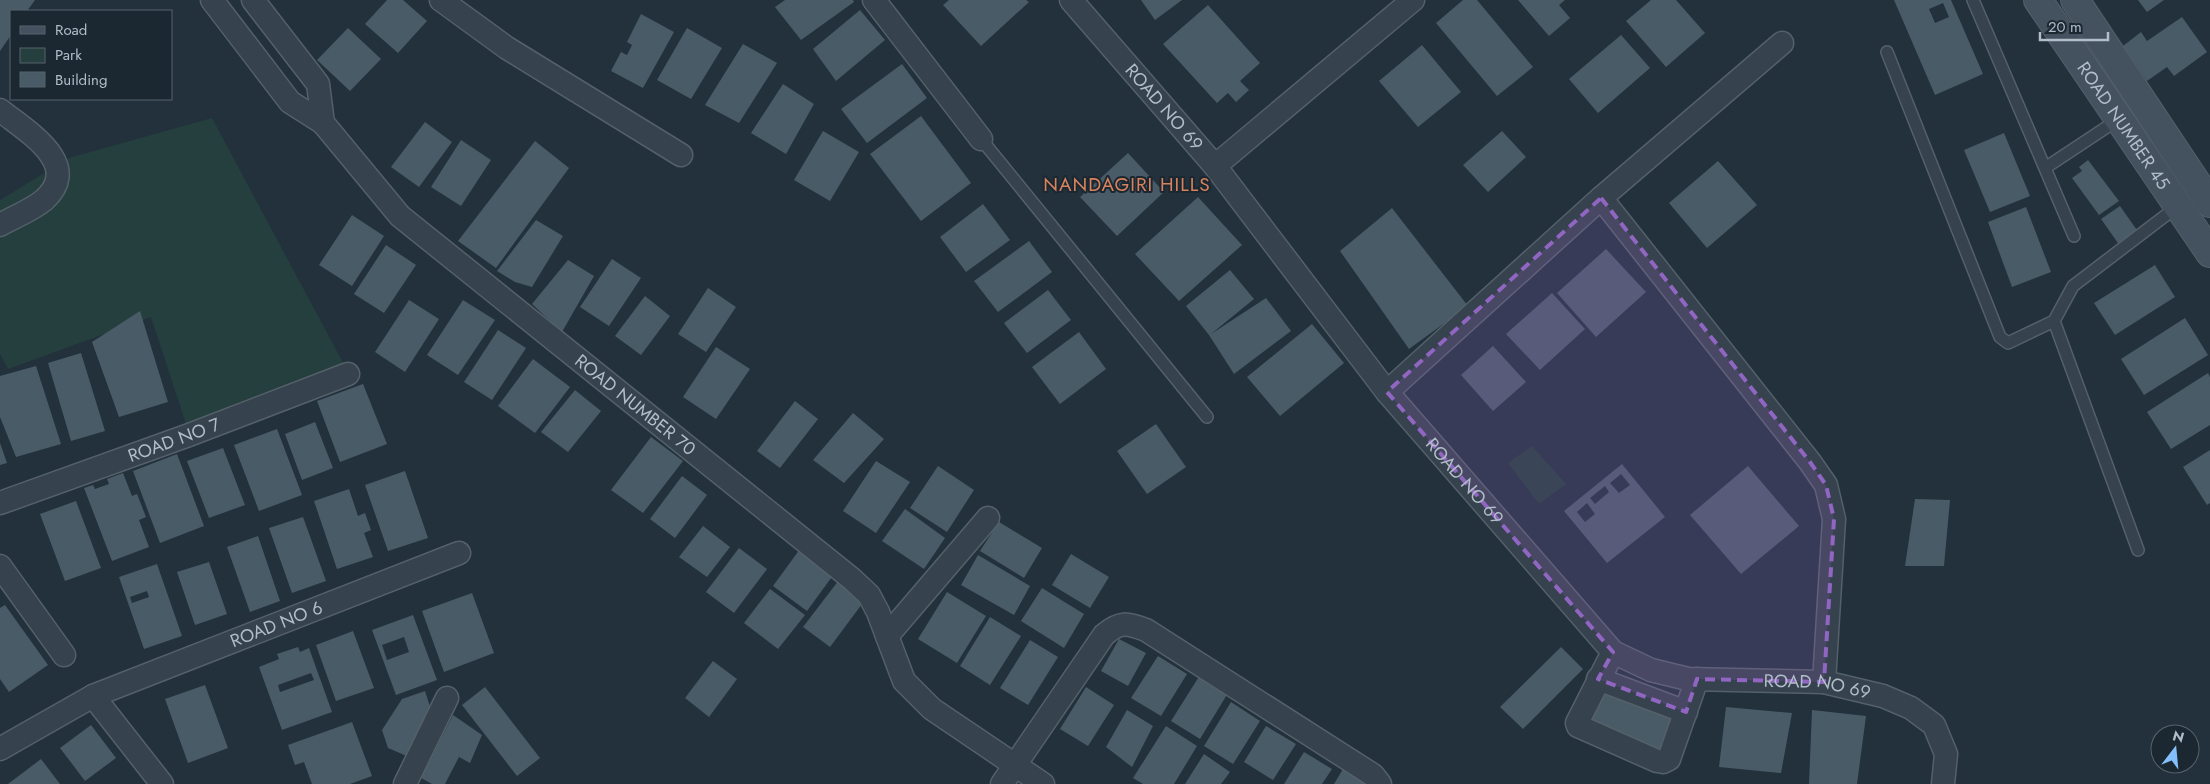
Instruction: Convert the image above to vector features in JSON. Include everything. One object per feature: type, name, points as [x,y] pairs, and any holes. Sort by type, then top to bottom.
[{"type":"main road","name":"ROAD NUMBER 45","points":[[2038,0],[2210,253]]},
{"type":"main road","name":"ROAD NUMBER 45","points":[[2075,0],[2210,203]]},
{"type":"street","name":"ROAD NUMBER 70","points":[[212,0],[290,102],[323,123],[400,216],[852,579],[869,595],[878,612],[904,681],[932,709],[1009,775],[1044,784]]},
{"type":"street","points":[[253,0],[318,84],[323,123]]},
{"type":"street","points":[[442,0],[507,48],[681,155]]},
{"type":"street","points":[[874,0],[981,139]]},
{"type":"street","name":"ROAD NO 69","points":[[1071,0],[1215,166],[1387,392],[1613,652],[1651,670],[1697,679],[1824,682],[1883,696],[1911,708],[1934,725],[1946,754],[1943,784]]},
{"type":"street","points":[[1215,166],[1413,0]]},
{"type":"street","points":[[1387,392],[1601,198],[1782,43]]},
{"type":"street","points":[[0,110],[47,149],[56,163],[58,175],[55,187],[43,201],[0,225]]},
{"type":"street","points":[[1601,198],[1810,462],[1826,485],[1834,519],[1824,682]]},
{"type":"street","name":"ROAD NO 7","points":[[0,503],[189,435],[348,374]]},
{"type":"street","points":[[887,636],[988,518]]},
{"type":"street","name":"ROAD NO 6","points":[[0,749],[93,696],[459,553]]},
{"type":"street","points":[[0,566],[64,655]]},
{"type":"street","points":[[1009,775],[1104,635],[1115,626],[1130,624],[1146,630],[1373,775],[1380,784]]},
{"type":"street","points":[[1613,652],[1577,721],[1578,726],[1657,761],[1663,762],[1669,759],[1697,679]]},
{"type":"street","points":[[1598,679],[1686,712]]},
{"type":"street","points":[[93,696],[162,784]]},
{"type":"street","points":[[405,784],[447,698]]},
{"type":"lane","points":[[1972,0],[2074,236]]},
{"type":"lane","points":[[1887,52],[2000,337],[2008,343],[2054,321],[2073,286],[2178,206]]},
{"type":"lane","points":[[2045,168],[2119,119]]},
{"type":"lane","points":[[981,139],[1206,417]]},
{"type":"lane","points":[[2054,321],[2138,550]]},
{"type":"highlighted area","points":[[1601,198],[1810,462],[1826,485],[1834,519],[1824,682],[1697,679],[1686,712],[1598,679],[1613,652],[1387,392]]},
{"type":"green space","points":[[212,118],[347,370],[188,430],[151,317],[8,369],[0,354],[0,200],[69,158]]},
{"type":"green space","points":[[1532,446],[1566,484],[1539,504],[1508,463]]},
{"type":"building","points":[[0,0],[35,0],[28,10],[10,10],[10,36],[0,51]]},
{"type":"building","points":[[387,0],[403,0],[427,21],[398,53],[365,24]]},
{"type":"building","points":[[785,0],[853,0],[854,2],[801,40],[775,7]]},
{"type":"building","points":[[949,0],[1026,0],[1029,2],[981,46],[943,5]]},
{"type":"building","points":[[1141,0],[1182,0],[1155,20]]},
{"type":"building","points":[[1463,0],[1477,0],[1533,67],[1497,96],[1436,23]]},
{"type":"building","points":[[1518,0],[1565,0],[1559,5],[1570,18],[1549,36]]},
{"type":"building","points":[[1651,0],[1676,0],[1705,33],[1666,67],[1626,21]]},
{"type":"building","points":[[1894,0],[1951,0],[1983,74],[1935,95]],"holes":[[[1943,3],[1949,17],[1935,23],[1929,9]]]},
{"type":"building","points":[[2138,0],[2164,0],[2147,12]]},
{"type":"building","points":[[1208,5],[1260,63],[1240,81],[1249,90],[1236,102],[1228,93],[1217,103],[1163,44]]},
{"type":"building","points":[[860,10],[885,40],[836,81],[813,49]]},
{"type":"building","points":[[641,14],[674,32],[643,88],[611,71],[621,52],[627,55],[632,45],[627,42]]},
{"type":"building","points":[[2182,17],[2207,52],[2174,76],[2167,67],[2147,81],[2123,46],[2141,32],[2147,41]]},
{"type":"building","points":[[348,28],[381,59],[350,91],[317,60]]},
{"type":"building","points":[[687,28],[722,48],[691,99],[657,80]]},
{"type":"building","points":[[1621,35],[1650,68],[1598,113],[1569,79]]},
{"type":"building","points":[[743,44],[777,63],[739,123],[705,105]]},
{"type":"building","points":[[1422,45],[1461,92],[1418,127],[1379,81]]},
{"type":"building","points":[[902,64],[927,98],[867,143],[841,109]]},
{"type":"building","points":[[783,84],[814,104],[786,154],[751,133]]},
{"type":"building","points":[[921,116],[971,183],[921,221],[870,154]]},
{"type":"building","points":[[425,122],[452,142],[419,187],[391,167]]},
{"type":"building","points":[[823,131],[859,152],[830,201],[794,180]]},
{"type":"building","points":[[1502,131],[1526,157],[1488,192],[1463,165]]},
{"type":"building","points":[[2004,133],[2030,196],[1990,212],[1964,150]]},
{"type":"building","points":[[461,140],[491,160],[461,206],[431,187]]},
{"type":"building","points":[[535,141],[569,168],[496,268],[458,241]]},
{"type":"building","points":[[1128,153],[1164,192],[1117,236],[1080,197]]},
{"type":"building","points":[[2088,160],[2119,201],[2099,215],[2072,178],[2082,171],[2079,167]]},
{"type":"building","points":[[1718,161],[1757,205],[1707,248],[1669,203]]},
{"type":"building","points":[[1198,197],[1242,245],[1179,301],[1135,254]]},
{"type":"building","points":[[983,204],[1010,240],[966,272],[940,237]]},
{"type":"building","points":[[2120,206],[2139,233],[2120,246],[2101,219]]},
{"type":"building","points":[[2026,207],[2051,272],[2012,287],[1988,222]]},
{"type":"building","points":[[1392,208],[1468,306],[1409,349],[1340,251]]},
{"type":"building","points":[[352,215],[384,236],[352,286],[319,265]]},
{"type":"building","points":[[536,220],[563,236],[532,287],[515,282],[497,271]]},
{"type":"building","points":[[1029,241],[1052,272],[998,312],[974,281]]},
{"type":"building","points":[[386,245],[416,265],[384,313],[354,294]]},
{"type":"building","points":[[1606,249],[1646,292],[1596,337],[1557,293]]},
{"type":"building","points":[[612,259],[641,278],[609,326],[580,307]]},
{"type":"building","points":[[568,260],[594,276],[562,332],[532,304]]},
{"type":"building","points":[[2155,265],[2175,297],[2115,335],[2094,303]]},
{"type":"building","points":[[1230,270],[1254,299],[1211,334],[1266,298],[1291,331],[1234,374],[1209,335],[1186,306]]},
{"type":"building","points":[[708,288],[736,307],[706,352],[678,334]]},
{"type":"building","points":[[1048,290],[1071,320],[1027,353],[1004,323]]},
{"type":"building","points":[[1552,293],[1585,329],[1540,370],[1506,334]]},
{"type":"building","points":[[645,296],[670,316],[641,355],[615,336]]},
{"type":"building","points":[[409,300],[439,319],[405,372],[375,352]]},
{"type":"building","points":[[463,300],[495,320],[458,375],[427,355]]},
{"type":"building","points":[[140,311],[168,402],[119,417],[92,342]]},
{"type":"building","points":[[2185,318],[2208,355],[2144,395],[2121,359]]},
{"type":"building","points":[[1312,324],[1344,363],[1280,416],[1247,377]]},
{"type":"building","points":[[498,330],[526,348],[492,400],[464,382]]},
{"type":"building","points":[[1079,332],[1106,369],[1060,404],[1032,367]]},
{"type":"building","points":[[1493,346],[1526,382],[1493,411],[1461,375]]},
{"type":"building","points":[[716,347],[750,369],[716,419],[683,397]]},
{"type":"building","points":[[81,353],[105,431],[71,441],[48,363]]},
{"type":"building","points":[[533,359],[570,387],[535,433],[498,406]]},
{"type":"building","points":[[36,366],[61,444],[16,457],[0,417],[0,376]]},
{"type":"building","points":[[2208,373],[2210,377],[2210,425],[2171,449],[2147,412]]},
{"type":"building","points":[[363,384],[387,444],[340,462],[317,401]]},
{"type":"building","points":[[575,390],[601,411],[568,452],[541,432]]},
{"type":"building","points":[[795,401],[818,419],[780,468],[757,451]]},
{"type":"building","points":[[853,413],[884,439],[844,483],[813,460]]},
{"type":"building","points":[[315,422],[333,468],[302,480],[285,434]]},
{"type":"building","points":[[1156,424],[1186,467],[1147,494],[1117,451]]},
{"type":"building","points":[[277,429],[302,495],[259,511],[234,445]]},
{"type":"building","points":[[651,437],[683,461],[643,513],[611,490]]},
{"type":"building","points":[[0,443],[7,463],[0,465]]},
{"type":"building","points":[[223,448],[245,505],[209,518],[187,461]]},
{"type":"building","points":[[2210,450],[2210,503],[2207,505],[2183,467]]},
{"type":"building","points":[[177,454],[204,526],[160,543],[133,471]]},
{"type":"building","points":[[876,461],[910,482],[876,533],[843,511]]},
{"type":"building","points":[[1622,464],[1665,517],[1607,563],[1564,511]],"holes":[[[1621,474],[1630,485],[1619,493],[1610,483]],[[1605,486],[1609,492],[1595,504],[1590,498]],[[1587,503],[1595,514],[1585,522],[1577,512]]]},
{"type":"building","points":[[938,466],[974,490],[947,532],[910,508]]},
{"type":"building","points":[[1748,466],[1799,526],[1741,574],[1690,515]]},
{"type":"building","points":[[405,471],[428,538],[388,551],[365,485]]},
{"type":"building","points":[[123,473],[132,496],[137,494],[146,517],[139,520],[149,547],[112,561],[84,488],[93,485],[95,489],[109,484],[107,479]]},
{"type":"building","points":[[682,476],[707,495],[675,538],[650,519]]},
{"type":"building","points":[[349,489],[358,516],[365,513],[371,530],[364,533],[373,557],[337,569],[314,501]]},
{"type":"building","points":[[1915,499],[1950,500],[1944,566],[1905,566]]},
{"type":"building","points":[[76,501],[101,568],[65,581],[40,514]]},
{"type":"building","points":[[905,509],[945,538],[924,569],[882,541]]},
{"type":"building","points":[[303,517],[326,581],[292,593],[269,528]]},
{"type":"building","points":[[999,522],[1042,548],[1024,578],[980,551]]},
{"type":"building","points":[[703,526],[730,547],[707,577],[679,557]]},
{"type":"building","points":[[258,536],[280,601],[250,612],[227,547]]},
{"type":"building","points":[[739,548],[767,569],[734,613],[706,592]]},
{"type":"building","points":[[800,549],[834,574],[807,611],[773,586]]},
{"type":"building","points":[[1071,554],[1109,577],[1090,608],[1052,585]]},
{"type":"building","points":[[978,555],[1030,586],[1014,615],[961,585]]},
{"type":"building","points":[[209,562],[227,614],[195,625],[177,572]]},
{"type":"building","points":[[157,564],[182,636],[144,649],[119,577]],"holes":[[[147,591],[149,597],[132,603],[130,597]]]},
{"type":"building","points":[[839,580],[865,600],[830,647],[803,627]]},
{"type":"building","points":[[1042,588],[1084,614],[1064,648],[1021,621]]},
{"type":"building","points":[[770,589],[805,615],[778,649],[744,623]]},
{"type":"building","points":[[947,592],[986,616],[957,663],[918,639]]},
{"type":"building","points":[[472,593],[494,653],[444,672],[422,611]]},
{"type":"building","points":[[5,605],[48,665],[9,692],[0,679],[0,608]]},
{"type":"building","points":[[413,615],[437,680],[396,695],[372,630]],"holes":[[[404,637],[409,652],[387,660],[382,645]]]},
{"type":"building","points":[[990,617],[1021,636],[990,685],[960,666]]},
{"type":"building","points":[[353,631],[374,688],[336,701],[316,645]]},
{"type":"building","points":[[1119,639],[1146,653],[1128,686],[1101,671]]},
{"type":"building","points":[[1030,640],[1058,657],[1028,705],[1000,688]]},
{"type":"building","points":[[298,647],[300,652],[309,648],[332,712],[282,730],[259,667],[279,659],[277,654]],"holes":[[[311,673],[314,680],[280,692],[278,685]]]},
{"type":"building","points":[[1561,647],[1583,669],[1523,729],[1500,707]]},
{"type":"building","points":[[1158,656],[1187,674],[1161,716],[1131,698]]},
{"type":"building","points":[[713,661],[737,679],[709,717],[685,698]]},
{"type":"building","points":[[1200,675],[1228,693],[1200,739],[1171,721]]},
{"type":"building","points":[[205,685],[228,748],[188,763],[165,699]]},
{"type":"building","points":[[485,687],[540,758],[517,776],[462,705]]},
{"type":"building","points":[[1086,687],[1114,705],[1088,746],[1060,729]]},
{"type":"building","points":[[1599,688],[1679,718],[1657,759],[1579,722]]},
{"type":"building","points":[[425,691],[434,719],[409,757],[388,748],[382,730],[402,699]]},
{"type":"building","points":[[1231,702],[1260,721],[1233,764],[1204,746]]},
{"type":"building","points":[[1726,707],[1792,713],[1781,773],[1719,767]]},
{"type":"building","points":[[1127,710],[1153,726],[1132,767],[1106,747]]},
{"type":"building","points":[[1812,710],[1866,716],[1857,784],[1809,784]]},
{"type":"building","points":[[453,715],[482,735],[470,763],[459,757],[445,784],[432,784],[421,778]]},
{"type":"building","points":[[352,722],[372,776],[350,784],[312,784],[304,762],[295,765],[288,745]]},
{"type":"building","points":[[91,725],[116,758],[85,781],[60,748]]},
{"type":"building","points":[[1166,726],[1197,746],[1174,784],[1143,784],[1133,778]]},
{"type":"building","points":[[1266,726],[1296,744],[1273,780],[1244,762]]},
{"type":"building","points":[[1304,752],[1332,769],[1322,784],[1284,784]]},
{"type":"building","points":[[1204,754],[1230,772],[1221,784],[1185,784]]},
{"type":"building","points":[[41,759],[60,784],[8,784]]},
{"type":"building","points":[[1343,769],[1366,784],[1334,784]]},
{"type":"district","name":"NANDAGIRI HILLS","points":[[1127,184]]}]
